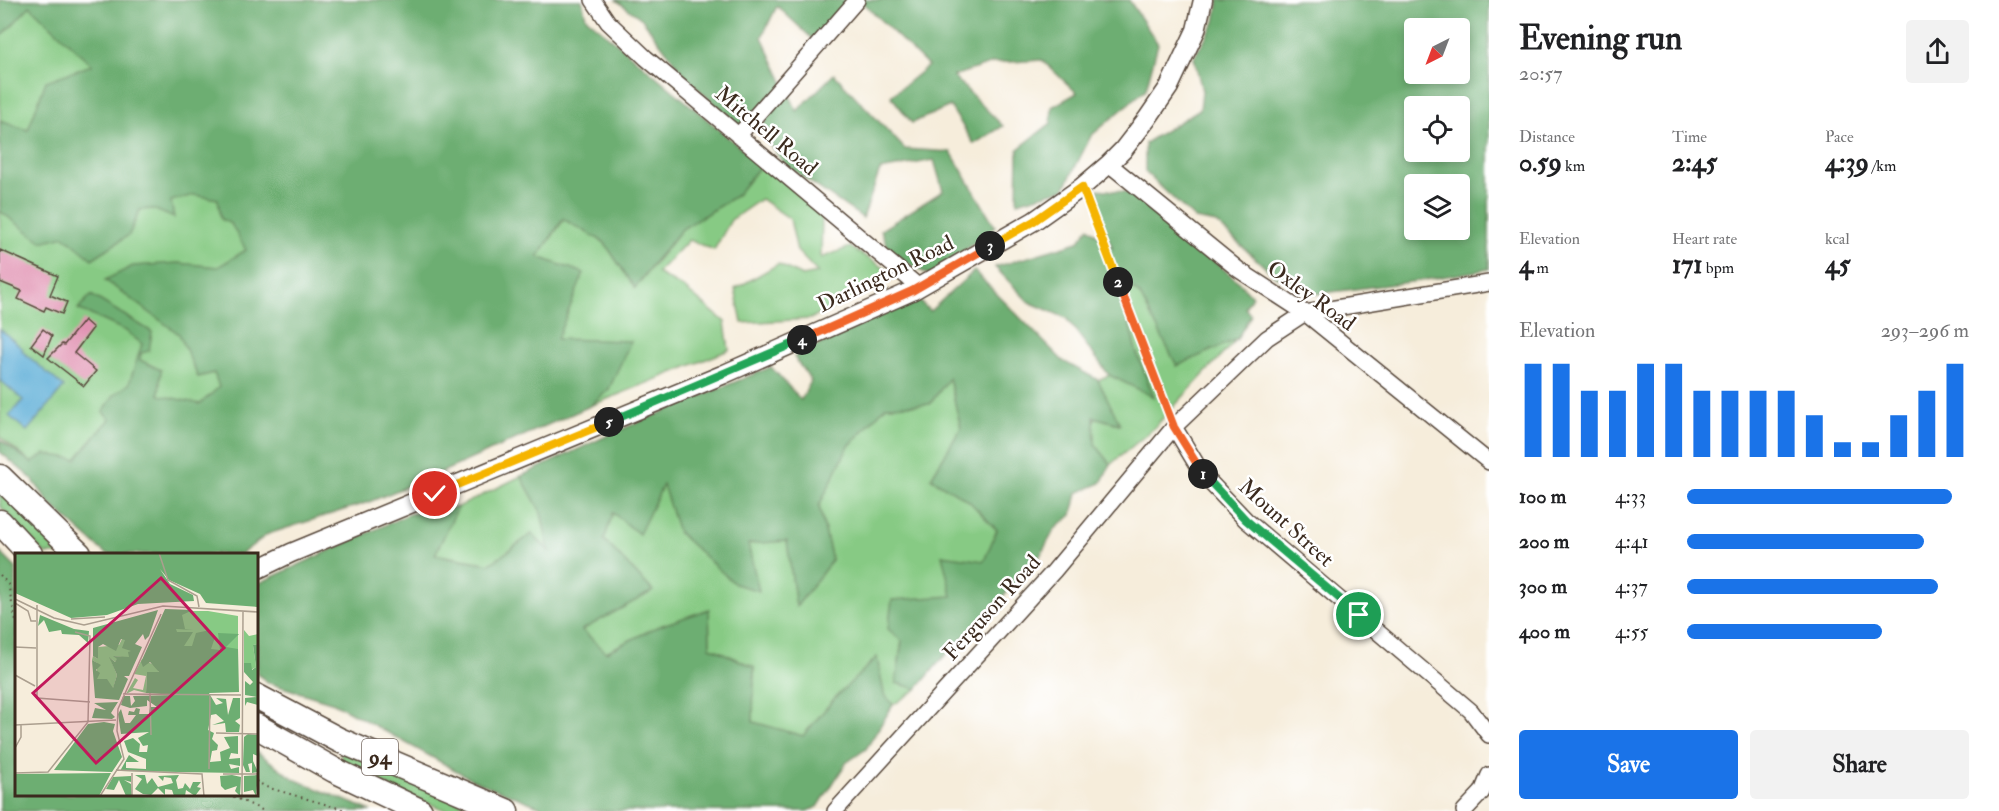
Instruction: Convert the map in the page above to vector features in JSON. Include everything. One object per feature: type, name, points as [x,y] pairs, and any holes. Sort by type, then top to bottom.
[{"type":"highway","points":[[0,477],[77,553]]},
{"type":"highway","points":[[0,522],[28,553]]},
{"type":"highway","name":"94","points":[[258,697],[339,740],[506,811]]},
{"type":"highway","name":"94","points":[[258,727],[334,770],[420,811]]},
{"type":"street","name":"Mitchell Road","points":[[593,0],[608,22],[646,58],[919,287]]},
{"type":"street","points":[[738,136],[857,0]]},
{"type":"street","name":"Darlington Road","points":[[258,569],[722,375],[919,287],[1034,221],[1082,187],[1123,150],[1169,87],[1196,30],[1203,0]]},
{"type":"street","name":"Oxley Road","points":[[1109,164],[1239,270],[1305,313],[1489,462]]},
{"type":"street","points":[[1305,313],[1489,283]]},
{"type":"street","name":"Ferguson Road","points":[[835,811],[1054,572],[1174,427],[1267,338],[1305,313]]},
{"type":"street","name":"Mount Street","points":[[1174,427],[1203,475],[1246,520],[1471,711],[1489,735]]},
{"type":"street","points":[[1464,811],[1482,792],[1489,775]]},
{"type":"path","points":[[1082,187],[1174,427]]},
{"type":"path","points":[[0,575],[8,584],[15,617]]},
{"type":"path","points":[[258,782],[266,787],[349,811]]},
{"type":"path","points":[[230,796],[264,811]]},
{"type":"green space","points":[[0,0],[37,0],[503,432],[218,553],[214,553],[32,463],[0,437]]},
{"type":"green space","points":[[0,0],[582,0],[586,17],[761,165],[737,195],[682,229],[635,288],[604,242],[563,219],[538,257],[584,273],[557,339],[631,341],[609,389],[590,406],[369,502],[268,534],[242,553],[105,553],[50,504],[32,479],[0,452],[0,440],[32,463],[45,454],[76,459],[110,419],[103,412],[114,395],[129,384],[142,344],[126,331],[78,309],[91,295],[152,332],[149,351],[141,353],[140,360],[161,370],[159,395],[200,404],[219,387],[214,373],[198,377],[179,334],[105,280],[133,266],[178,263],[218,267],[246,250],[231,224],[221,219],[218,199],[194,195],[171,201],[174,218],[153,209],[140,210],[129,235],[92,259],[64,236],[42,242],[0,211],[0,121],[28,130],[46,81],[92,65],[30,6],[0,38]]},
{"type":"green space","points":[[616,0],[1129,0],[1158,44],[1146,89],[1091,136],[1064,189],[1017,202],[1018,149],[1051,123],[1052,107],[1077,93],[1042,60],[993,63],[953,76],[1003,126],[974,144],[950,106],[912,123],[891,96],[928,66],[863,3],[818,44],[777,6],[762,37],[797,111],[834,74],[905,149],[951,152],[995,226],[932,277],[890,253],[881,230],[943,191],[934,160],[880,170],[863,218],[785,165],[761,132],[771,106],[742,130],[686,77],[642,19]]},
{"type":"green space","points":[[1219,0],[1489,0],[1489,269],[1316,294],[1275,276],[1216,223],[1195,219],[1145,172],[1145,143],[1200,109],[1202,91],[1194,57],[1215,22]]},
{"type":"green space","points":[[761,165],[787,179],[822,214],[821,258],[850,247],[896,275],[810,319],[742,323],[735,289],[778,264],[802,276],[818,273],[797,251],[790,219],[761,199],[731,220],[714,250],[689,240],[657,273],[684,288],[725,322],[729,350],[590,406],[609,389],[557,339],[538,257],[564,219],[604,242],[635,288],[682,229],[737,195]]},
{"type":"green space","points":[[1098,189],[1133,193],[1239,282],[1252,296],[1245,308],[1251,315],[1237,339],[1177,366],[1140,295],[1117,275],[1136,351],[1154,397],[1109,375],[1066,318],[1029,302],[995,267],[1078,242],[1089,227],[1113,249],[1101,220]]},
{"type":"green space","points":[[974,271],[1063,361],[1098,380],[1120,424],[1094,417],[1095,444],[1111,464],[1101,483],[1077,493],[1072,515],[1055,529],[1037,561],[940,661],[917,689],[896,683],[902,641],[888,629],[892,600],[952,596],[942,555],[984,561],[997,530],[969,501],[931,478],[961,428],[949,378],[930,404],[886,406],[848,447],[819,506],[832,560],[796,607],[787,541],[748,544],[759,591],[735,584],[678,532],[663,485],[639,534],[613,513],[604,540],[653,591],[582,630],[606,652],[657,627],[709,609],[710,647],[754,667],[753,722],[803,736],[834,699],[877,657],[884,694],[893,705],[866,749],[846,763],[818,807],[808,811],[551,811],[473,780],[334,703],[269,683],[258,675],[258,584],[409,514],[458,507],[435,555],[490,564],[532,534],[549,551],[541,512],[521,476],[615,432],[771,367],[801,400],[811,381],[794,357],[916,298],[930,311]]},
{"type":"green space","points":[[1116,274],[1140,295],[1177,365],[1237,339],[1153,429],[1111,464],[1095,444],[1094,417],[1119,424],[1098,380],[1109,375],[1154,396],[1136,351]]},
{"type":"green space","points":[[949,377],[961,428],[931,478],[969,501],[997,530],[984,562],[953,596],[902,641],[896,683],[917,689],[893,705],[884,694],[877,658],[834,699],[803,736],[753,722],[754,667],[710,647],[709,610],[657,627],[606,652],[581,629],[653,591],[604,540],[613,512],[639,533],[663,484],[748,544],[787,540],[796,606],[832,560],[819,506],[848,447],[886,406],[930,404]]},
{"type":"green space","points":[[521,476],[541,512],[550,552],[532,534],[490,564],[434,554],[458,507]]},
{"type":"green space","points":[[0,490],[60,553],[44,553],[0,506]]},
{"type":"green space","points":[[0,552],[15,567],[15,796],[258,796],[258,753],[296,780],[371,811],[0,811]]},
{"type":"green space","points":[[341,751],[480,811],[448,811],[398,791],[341,762]]},
{"type":"water","points":[[0,329],[64,387],[27,431],[9,416],[23,400],[0,380]]},
{"type":"building","points":[[0,250],[58,276],[50,295],[67,302],[62,314],[46,307],[44,311],[18,299],[22,291],[0,282]]},
{"type":"building","points":[[84,320],[93,328],[74,353],[96,371],[84,386],[48,358],[62,344],[64,345]]},
{"type":"building","points":[[43,329],[52,336],[44,355],[31,345]]},
{"type":"route","points":[[435,494],[722,375],[912,291],[1034,221],[1082,187],[1174,427],[1203,475],[1246,520],[1359,615]]}]
